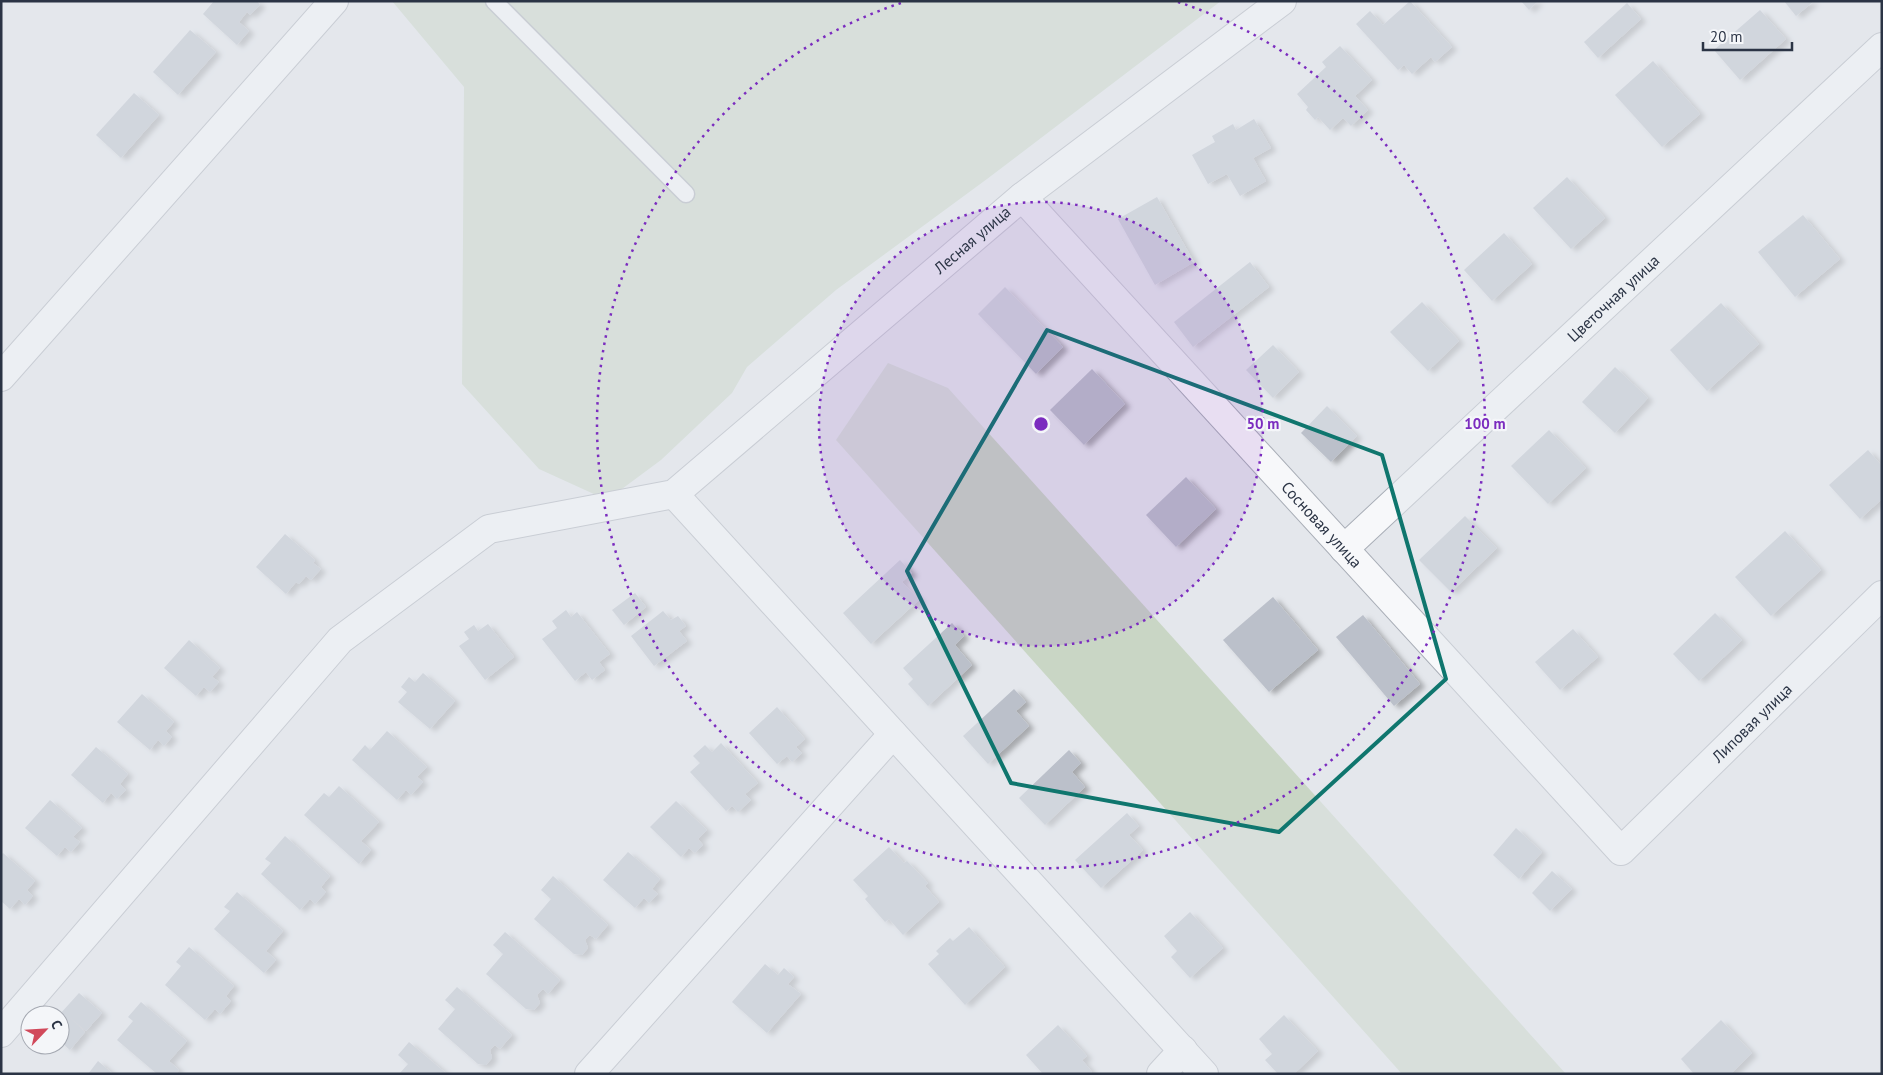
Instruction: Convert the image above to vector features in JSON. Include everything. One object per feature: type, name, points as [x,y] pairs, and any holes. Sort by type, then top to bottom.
[{"type":"street","points":[[1,377],[334,1]]},
{"type":"street","name":"Лесная улица","points":[[674,494],[1022,197],[1282,1]]},
{"type":"street","name":"Цветочная улица","points":[[1344,549],[1882,48]]},
{"type":"street","name":"Сосновая улица","points":[[1022,197],[1621,851]]},
{"type":"street","points":[[1,1033],[340,640],[489,529],[674,494],[1204,1074]]},
{"type":"street","name":"Липовая улица","points":[[1621,851],[1882,595]]},
{"type":"street","points":[[589,1074],[894,734]]},
{"type":"street","points":[[1161,1074],[1183,1050]]},
{"type":"lane","points":[[494,1],[686,194]]},
{"type":"highlighted area","points":[[1047,330],[1382,455],[1446,679],[1279,832],[1011,783],[907,571]]},
{"type":"green space","points":[[392,1],[1221,1],[987,179],[836,290],[747,367],[732,393],[661,460],[607,500],[539,469],[462,384],[464,87]]},
{"type":"green space","points":[[888,363],[948,388],[1566,1074],[1402,1074],[836,440]]},
{"type":"building","points":[[214,1],[257,1],[260,5],[250,15],[247,12],[239,22],[249,31],[237,45],[203,14]]},
{"type":"building","points":[[1410,1],[1452,47],[1435,62],[1431,57],[1412,74],[1404,65],[1398,70],[1356,24],[1370,11],[1383,25]]},
{"type":"building","points":[[1521,1],[1538,1],[1529,10]]},
{"type":"building","points":[[1784,1],[1814,1],[1796,16]]},
{"type":"building","points":[[1627,3],[1641,19],[1598,58],[1584,42]]},
{"type":"building","points":[[1760,10],[1786,39],[1740,80],[1714,50]]},
{"type":"building","points":[[190,30],[216,52],[178,95],[153,72]]},
{"type":"building","points":[[1340,46],[1372,80],[1355,96],[1368,110],[1351,126],[1343,118],[1330,130],[1318,117],[1315,120],[1306,110],[1308,107],[1297,94],[1326,67],[1322,62]]},
{"type":"building","points":[[1653,61],[1700,114],[1662,147],[1615,95]]},
{"type":"building","points":[[134,93],[159,115],[121,158],[96,135]]},
{"type":"building","points":[[1254,119],[1271,148],[1253,158],[1266,181],[1240,196],[1227,174],[1208,184],[1192,155],[1215,142],[1212,136],[1233,124],[1236,130]]},
{"type":"building","points":[[1567,177],[1605,218],[1571,249],[1533,208]]},
{"type":"building","points":[[1157,197],[1194,262],[1155,285],[1118,219]]},
{"type":"building","points":[[1803,215],[1840,259],[1795,297],[1758,252]]},
{"type":"building","points":[[1504,233],[1532,264],[1492,301],[1464,270]]},
{"type":"building","points":[[1250,262],[1269,287],[1193,347],[1174,322]]},
{"type":"building","points":[[1005,287],[1063,347],[1036,374],[978,314]]},
{"type":"building","points":[[1422,302],[1459,341],[1428,371],[1390,332]]},
{"type":"building","points":[[1721,303],[1759,344],[1707,391],[1670,350]]},
{"type":"building","points":[[1273,345],[1299,372],[1273,398],[1246,370]]},
{"type":"building","points":[[1615,367],[1648,398],[1615,433],[1582,402]]},
{"type":"building","points":[[1092,369],[1125,404],[1084,445],[1050,410]]},
{"type":"building","points":[[1327,406],[1357,436],[1331,462],[1301,433]]},
{"type":"building","points":[[1549,430],[1586,468],[1548,504],[1511,466]]},
{"type":"building","points":[[1868,450],[1882,466],[1882,499],[1860,519],[1829,485]]},
{"type":"building","points":[[1186,477],[1216,509],[1176,547],[1146,515]]},
{"type":"building","points":[[1465,516],[1497,548],[1451,592],[1419,560]]},
{"type":"building","points":[[1785,531],[1821,570],[1771,616],[1735,577]]},
{"type":"building","points":[[285,534],[315,560],[313,563],[321,569],[311,580],[306,576],[299,584],[296,582],[286,594],[256,567]]},
{"type":"building","points":[[900,560],[912,573],[902,582],[919,600],[871,644],[843,613]]},
{"type":"building","points":[[635,593],[646,607],[624,625],[612,610]]},
{"type":"building","points":[[1273,597],[1318,650],[1269,692],[1223,640]]},
{"type":"building","points":[[566,610],[571,617],[577,612],[610,654],[599,662],[605,670],[592,680],[586,672],[575,681],[542,639],[557,628],[552,621]]},
{"type":"building","points":[[663,611],[671,620],[678,616],[686,626],[679,631],[687,641],[654,666],[631,636]]},
{"type":"building","points":[[1715,613],[1742,640],[1699,681],[1673,654]]},
{"type":"building","points":[[1363,615],[1420,684],[1394,706],[1336,637]]},
{"type":"building","points":[[952,623],[964,636],[955,645],[972,665],[928,706],[908,684],[913,679],[903,668]]},
{"type":"building","points":[[488,624],[514,657],[485,680],[459,646],[469,639],[464,632],[474,625],[478,631]]},
{"type":"building","points":[[1573,629],[1598,657],[1560,690],[1535,662]]},
{"type":"building","points":[[189,640],[220,668],[212,677],[219,682],[210,692],[204,687],[196,696],[164,668]]},
{"type":"building","points":[[423,673],[455,701],[430,729],[398,702],[407,692],[401,687],[409,677],[415,682]]},
{"type":"building","points":[[1014,689],[1026,702],[1016,711],[1029,726],[988,764],[963,736]]},
{"type":"building","points":[[142,694],[174,722],[166,731],[172,737],[164,746],[158,740],[150,750],[117,722]]},
{"type":"building","points":[[777,707],[805,739],[796,747],[802,753],[792,762],[787,756],[777,764],[749,733]]},
{"type":"building","points":[[387,731],[427,767],[417,777],[423,782],[411,795],[406,790],[397,800],[352,760],[365,745],[370,750]]},
{"type":"building","points":[[721,743],[758,783],[745,794],[751,800],[738,812],[732,806],[726,811],[690,772],[700,763],[693,756],[705,745],[712,752]]},
{"type":"building","points":[[96,747],[128,774],[120,784],[126,790],[117,799],[111,793],[103,803],[71,775]]},
{"type":"building","points":[[1069,750],[1081,763],[1072,772],[1085,787],[1045,825],[1019,798]]},
{"type":"building","points":[[339,786],[379,822],[361,841],[371,850],[359,864],[304,815],[324,793],[329,797]]},
{"type":"building","points":[[50,800],[82,828],[73,837],[80,842],[71,852],[65,847],[57,856],[25,828]]},
{"type":"building","points":[[676,801],[707,830],[698,839],[703,845],[695,853],[689,848],[681,857],[650,827]]},
{"type":"building","points":[[1127,813],[1139,826],[1129,835],[1143,850],[1101,888],[1075,860]]},
{"type":"building","points":[[1516,828],[1542,852],[1519,879],[1493,855]]},
{"type":"building","points":[[285,836],[330,876],[321,887],[326,892],[315,904],[310,899],[300,910],[261,874],[271,863],[265,859]]},
{"type":"building","points":[[889,847],[904,863],[907,861],[928,883],[925,886],[939,902],[903,935],[889,919],[885,922],[865,899],[868,896],[853,880]]},
{"type":"building","points":[[628,852],[660,879],[652,889],[658,894],[649,903],[644,898],[635,908],[603,880]]},
{"type":"building","points":[[3,853],[35,881],[27,890],[33,896],[25,905],[19,899],[10,909],[1,901],[1,855]]},
{"type":"building","points":[[1552,871],[1572,889],[1550,911],[1532,893]]},
{"type":"building","points":[[553,876],[608,925],[596,939],[590,935],[585,940],[588,948],[582,955],[574,954],[534,919],[551,899],[541,890]]},
{"type":"building","points":[[237,892],[283,931],[266,951],[276,960],[264,973],[214,929],[230,911],[224,907]]},
{"type":"building","points":[[1190,912],[1223,948],[1190,978],[1171,957],[1177,951],[1164,936]]},
{"type":"building","points":[[969,927],[1005,967],[965,1005],[928,964],[939,954],[936,951],[950,938],[953,941]]},
{"type":"building","points":[[505,932],[560,980],[548,994],[543,989],[537,995],[540,1003],[534,1010],[526,1009],[486,974],[503,954],[493,945]]},
{"type":"building","points":[[189,947],[234,986],[226,996],[231,1001],[220,1014],[215,1009],[205,1020],[165,985],[181,966],[176,962]]},
{"type":"building","points":[[765,964],[778,975],[784,968],[794,977],[788,984],[801,994],[767,1033],[732,1002]]},
{"type":"building","points":[[457,987],[512,1035],[500,1049],[495,1045],[490,1050],[492,1058],[486,1065],[478,1064],[438,1029],[455,1009],[445,1000]]},
{"type":"building","points":[[79,993],[102,1013],[86,1031],[70,1018],[70,1005],[68,1005]]},
{"type":"building","points":[[141,1002],[187,1041],[169,1061],[179,1070],[176,1074],[157,1074],[117,1040],[133,1021],[128,1017]]},
{"type":"building","points":[[1284,1015],[1318,1051],[1294,1074],[1278,1074],[1265,1060],[1272,1054],[1259,1039]]},
{"type":"building","points":[[70,1018],[85,1032],[70,1050]]},
{"type":"building","points":[[1721,1020],[1752,1053],[1731,1074],[1694,1074],[1681,1059]]},
{"type":"building","points":[[1058,1025],[1087,1056],[1082,1060],[1092,1072],[1089,1074],[1043,1074],[1026,1055]]},
{"type":"building","points":[[409,1042],[447,1074],[399,1074],[408,1064],[398,1055]]},
{"type":"building","points":[[98,1061],[113,1074],[88,1074]]}]
